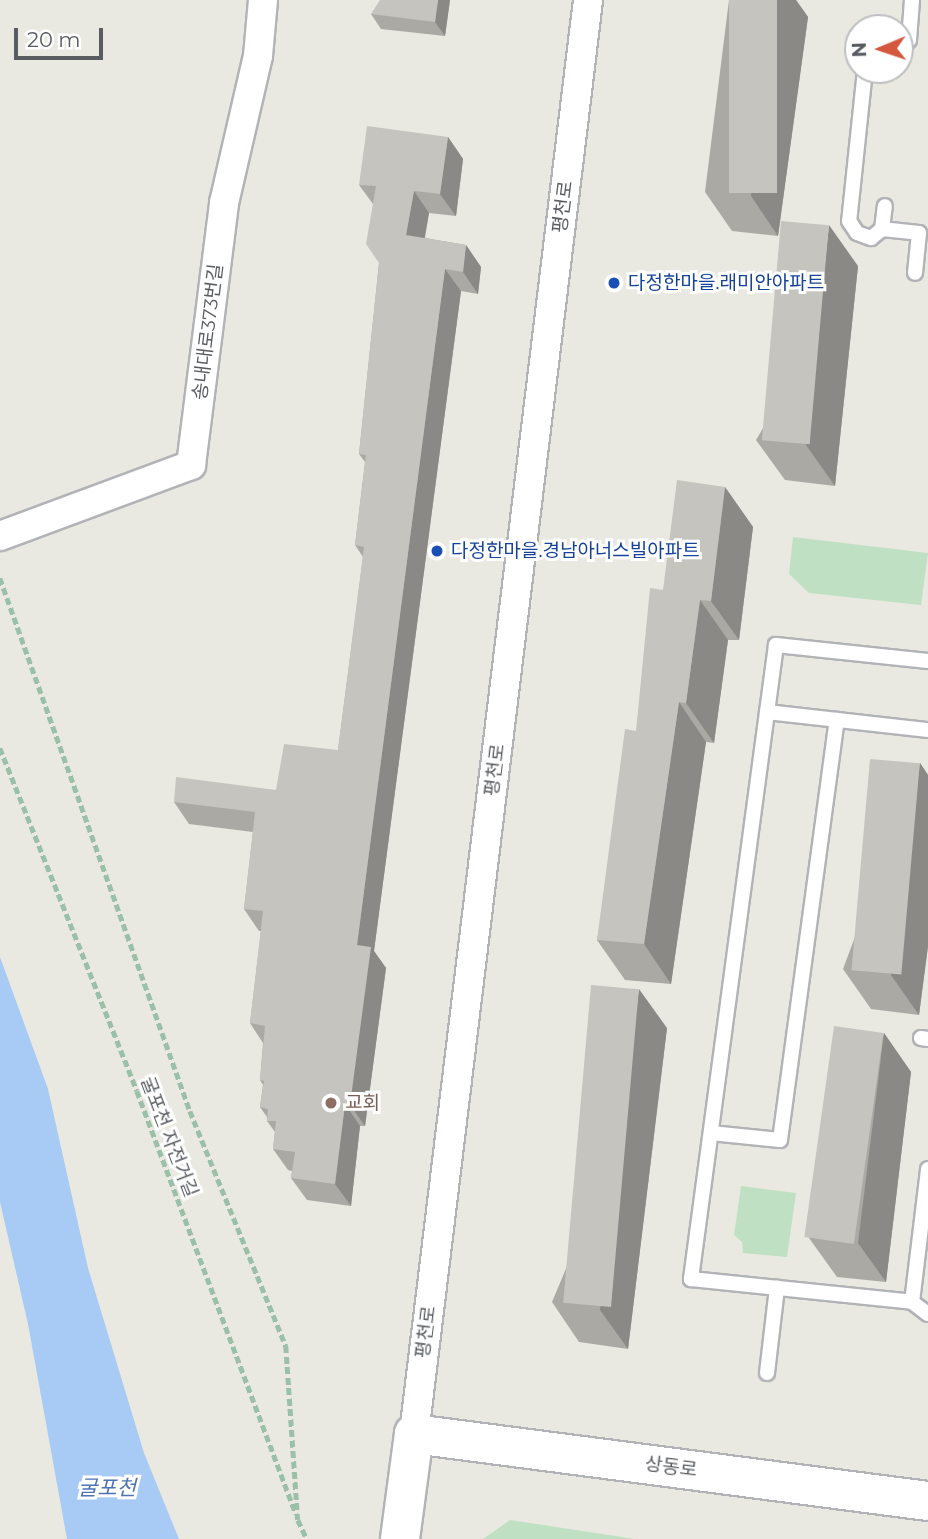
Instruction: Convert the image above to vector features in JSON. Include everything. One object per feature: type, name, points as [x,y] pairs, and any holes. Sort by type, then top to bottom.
[{"type":"street","name":"송내대로373번길","points":[[0,536],[191,465],[224,203],[258,56],[263,0]]},
{"type":"street","name":"평천로","points":[[400,1539],[588,0]]},
{"type":"street","name":"상동로","points":[[414,1434],[928,1501]]},
{"type":"lane","points":[[864,84],[849,221],[857,233],[871,238],[882,229],[885,206]]},
{"type":"lane","points":[[882,229],[919,233],[915,273]]},
{"type":"lane","points":[[928,661],[776,645],[691,1279],[912,1302],[928,1314]]},
{"type":"lane","points":[[767,712],[928,730]]},
{"type":"lane","points":[[711,1133],[780,1140],[837,720]]},
{"type":"lane","points":[[912,1302],[928,1170]]},
{"type":"lane","points":[[767,1373],[777,1288]]},
{"type":"path","points":[[0,578],[190,1111],[286,1346],[298,1520]]},
{"type":"path","name":"굴포천 자전거길","points":[[0,748],[137,1091],[307,1539]]},
{"type":"green space","points":[[793,537],[928,553],[921,605],[809,593],[789,574]]},
{"type":"green space","points":[[741,1186],[796,1193],[787,1257],[743,1253],[742,1242],[734,1235]]},
{"type":"green space","points":[[510,1520],[635,1539],[483,1539]]},
{"type":"water","name":"굴포천","points":[[0,957],[48,1089],[88,1268],[144,1453],[179,1539],[67,1539],[28,1324],[0,1202]]},
{"type":"building","points":[[380,0],[438,0],[435,22],[371,14]]},
{"type":"building","points":[[729,0],[777,0],[777,193],[729,193]]},
{"type":"building","points":[[367,126],[448,137],[440,194],[414,191],[406,235],[466,245],[463,272],[445,269],[357,945],[371,947],[350,1105],[345,1104],[335,1184],[291,1178],[295,1152],[273,1149],[276,1121],[267,1121],[268,1109],[260,1107],[264,1081],[260,1080],[265,1026],[250,1023],[263,911],[244,909],[255,812],[174,802],[176,777],[276,790],[284,744],[338,750],[364,547],[355,545],[366,455],[359,454],[379,263],[366,244],[376,186],[359,185]]},
{"type":"building","points":[[781,221],[829,225],[810,444],[762,440]]},
{"type":"building","points":[[677,480],[725,487],[711,601],[700,600],[686,703],[679,702],[644,944],[597,940],[625,729],[636,731],[650,588],[663,590]]},
{"type":"building","points":[[870,759],[920,763],[901,975],[852,970]]},
{"type":"building","points":[[591,985],[639,989],[611,1307],[563,1303]]},
{"type":"building","points":[[834,1026],[884,1033],[854,1244],[804,1237]]},
{"type":"place","name":"다정한마을.래미안아파트","points":[[614,283]]},
{"type":"place","name":"다정한마을.경남아너스빌아파트","points":[[437,551]]},
{"type":"place","name":"교회","points":[[331,1103]]}]
